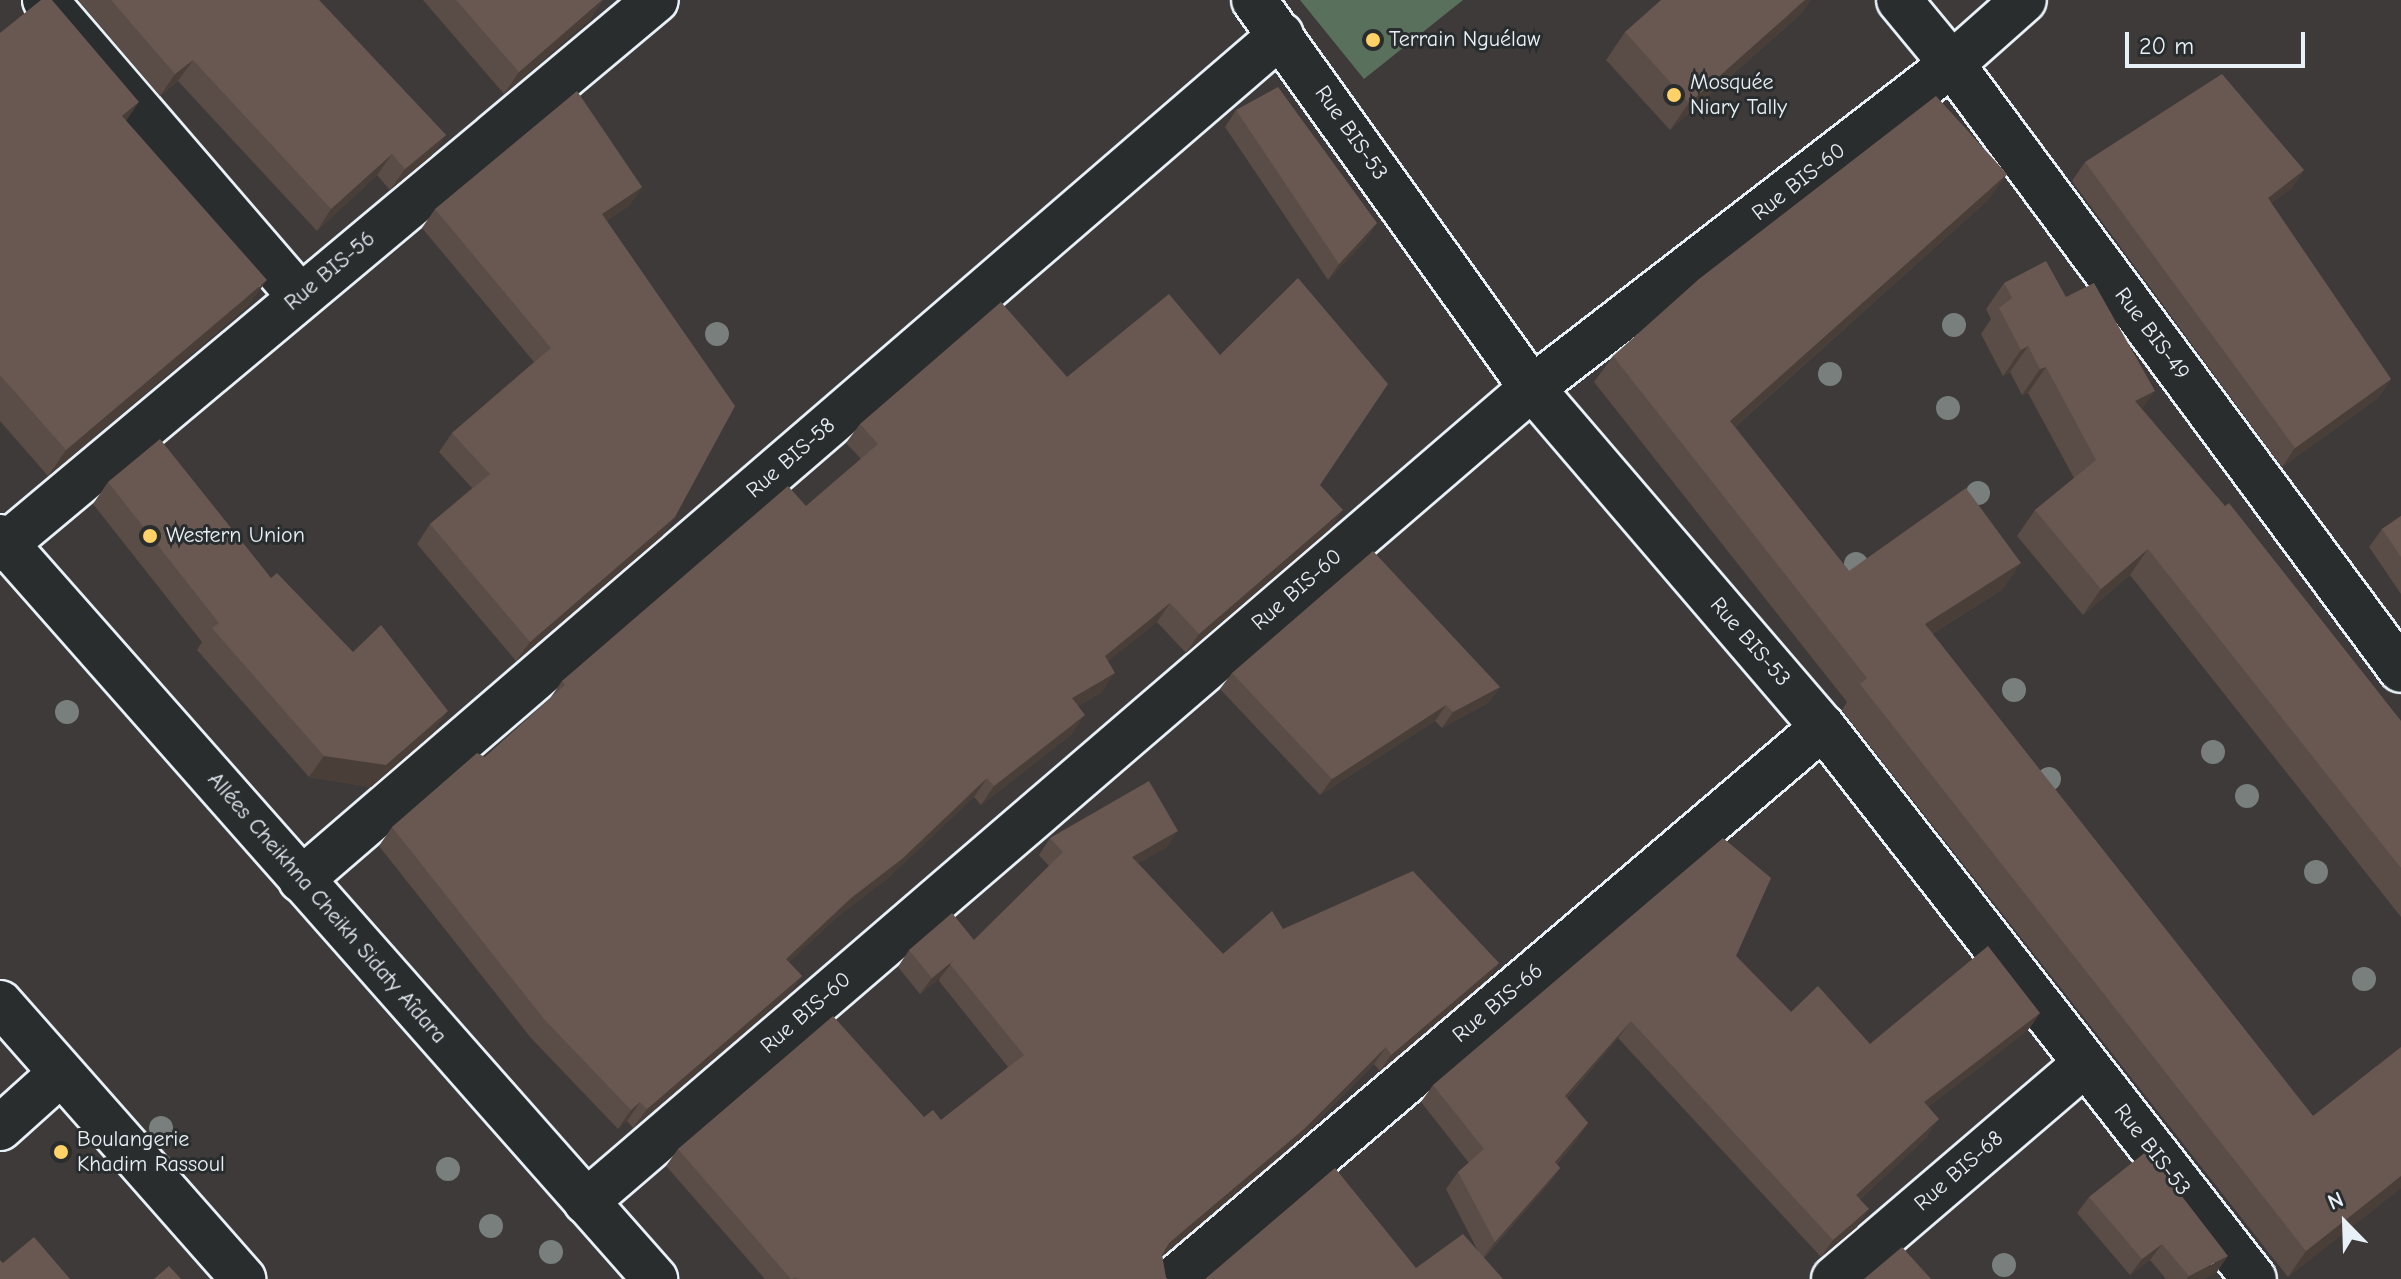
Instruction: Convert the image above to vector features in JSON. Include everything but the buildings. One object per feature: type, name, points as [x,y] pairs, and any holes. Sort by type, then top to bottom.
[{"type":"street","points":[[45,0],[300,296]]},
{"type":"street","name":"Rue BIS-56","points":[[2,543],[656,0]]},
{"type":"street","name":"Rue BIS-53","points":[[1254,0],[1532,388],[1823,727],[2254,1279]]},
{"type":"street","name":"Rue BIS-49","points":[[1899,0],[1952,64],[2401,670]]},
{"type":"street","name":"Rue BIS-60","points":[[586,1202],[1532,388],[1952,64],[2024,0]]},
{"type":"street","name":"Rue BIS-58","points":[[301,880],[1281,35]]},
{"type":"street","name":"Allées Cheikhna Cheikh Sidaty Aîdara","points":[[2,543],[655,1279]]},
{"type":"street","name":"Rue BIS-66","points":[[1174,1279],[1823,727]]},
{"type":"street","points":[[0,1003],[243,1279]]},
{"type":"street","name":"Rue BIS-68","points":[[1834,1279],[2085,1064]]},
{"type":"street","points":[[0,1128],[61,1073]]},
{"type":"green space","name":"Terrain Nguélaw","points":[[1300,0],[1463,0],[1364,79]]},
{"type":"place","name":"Terrain Nguélaw","points":[[1373,40]]},
{"type":"place","name":"Mosquée Niary Tally","points":[[1674,95]]},
{"type":"place","name":"Western Union","points":[[150,536]]},
{"type":"place","name":"Boulangerie Khadim Rassoul","points":[[61,1152]]}]
